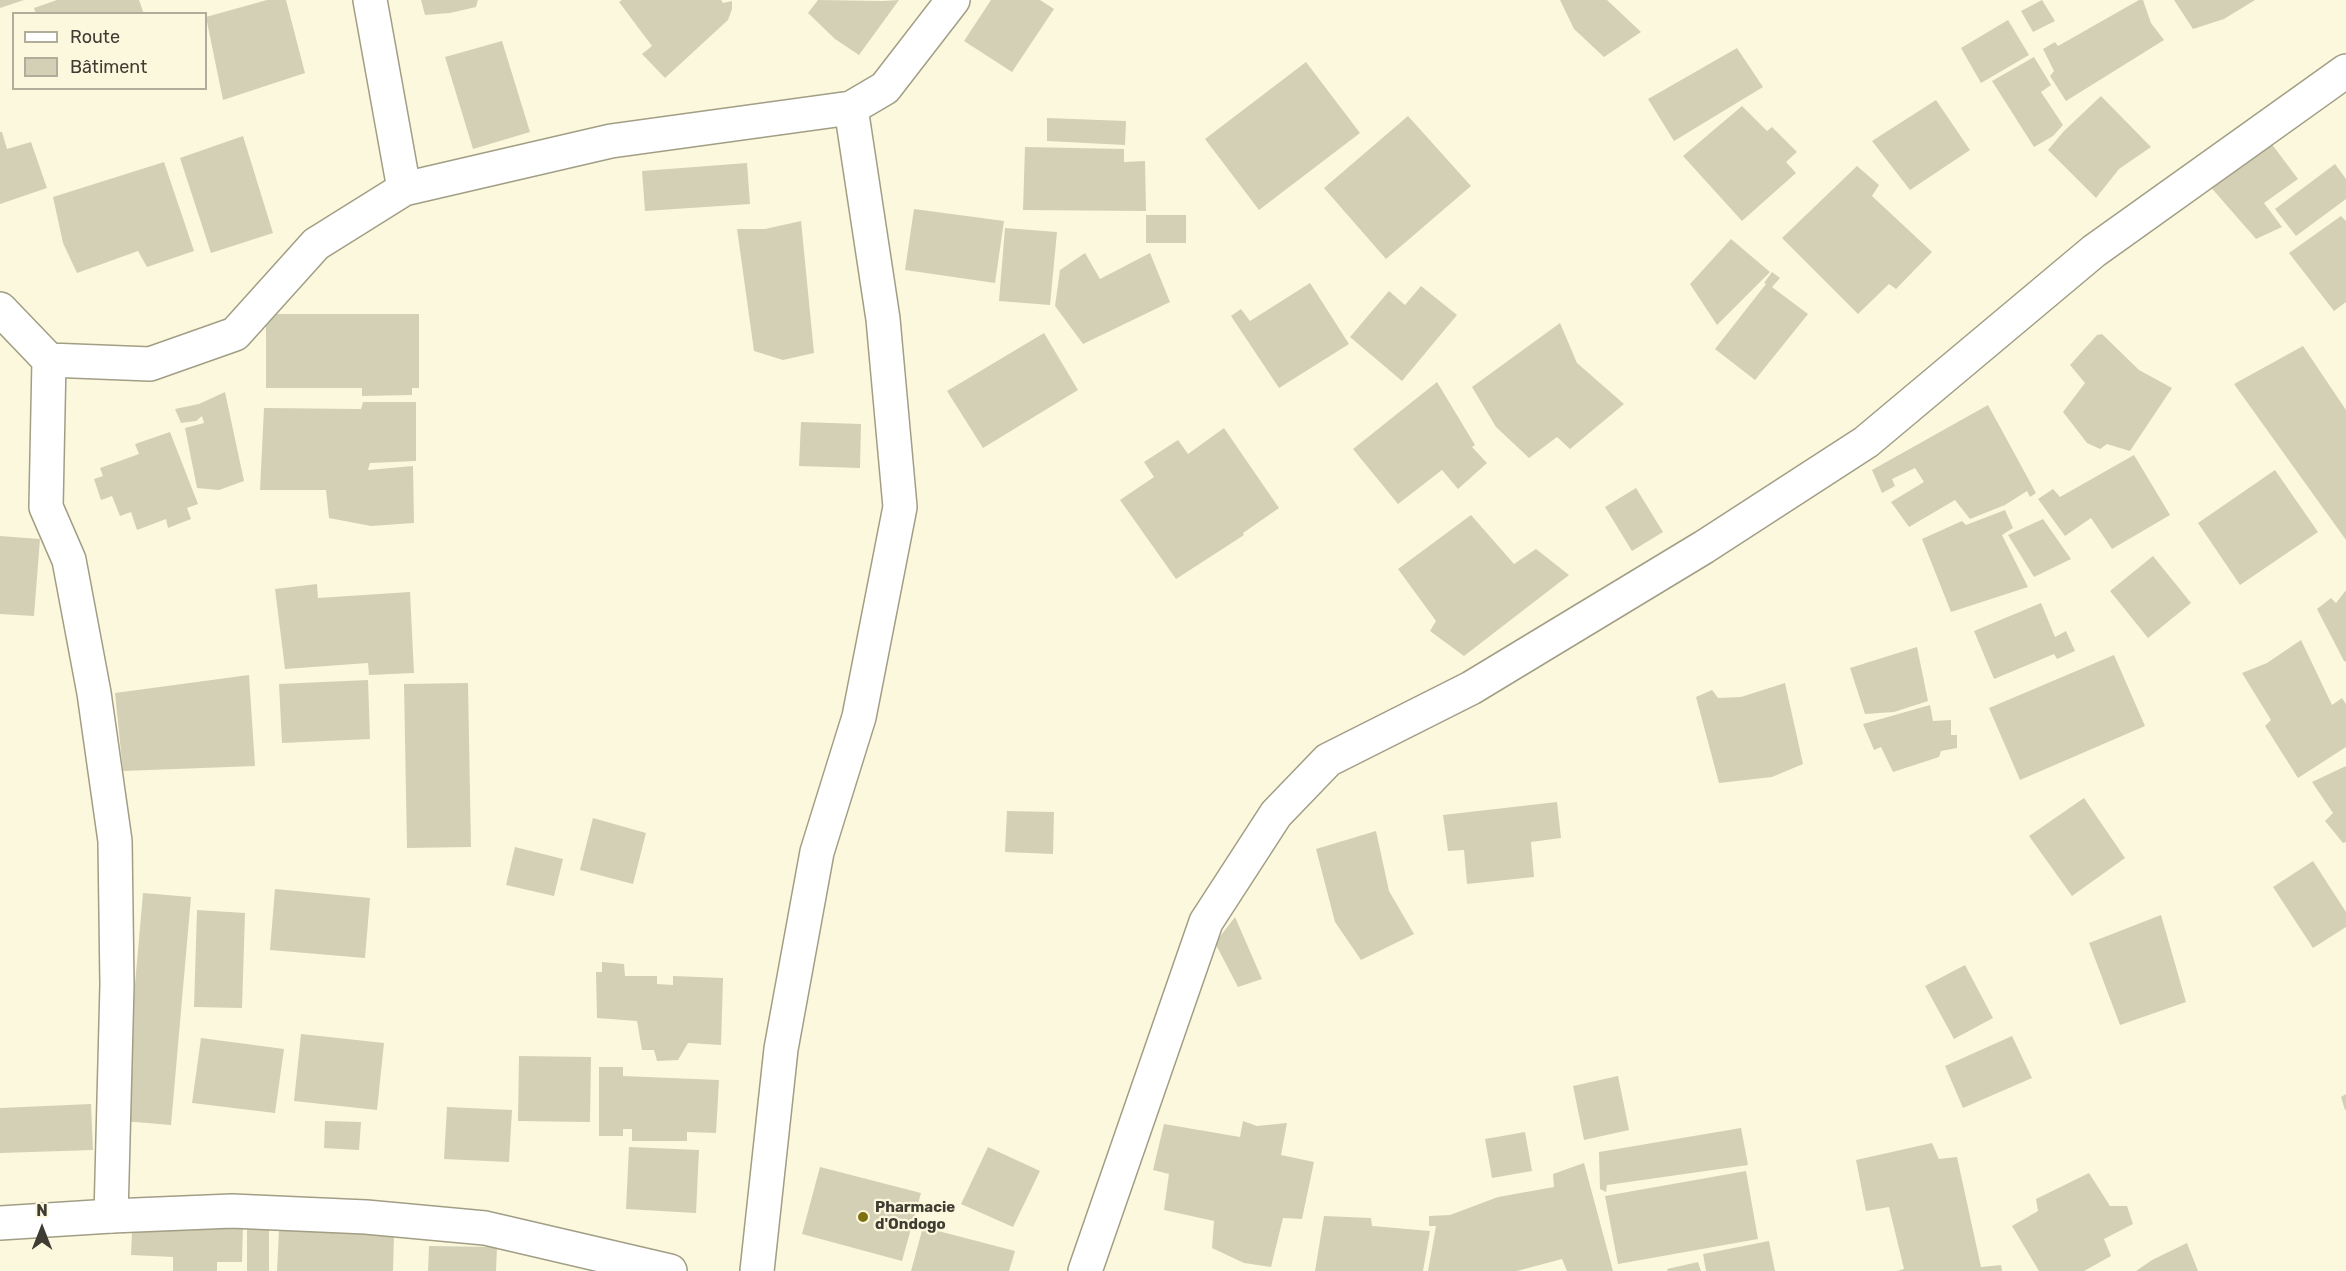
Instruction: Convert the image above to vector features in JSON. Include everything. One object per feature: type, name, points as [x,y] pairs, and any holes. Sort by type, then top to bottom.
[{"type":"street","points":[[370,0],[404,189]]},
{"type":"street","points":[[0,309],[49,360],[150,364],[235,334],[316,244],[404,189],[611,141],[851,108],[885,88],[953,0]]},
{"type":"street","points":[[1086,1271],[1206,922],[1276,814],[1328,760],[1471,688],[1704,547],[1866,442],[2094,251],[2346,71]]},
{"type":"street","points":[[757,1271],[781,1049],[817,852],[859,717],[900,507],[883,319],[851,108]]},
{"type":"street","points":[[49,360],[46,507],[69,560],[94,693],[116,841],[117,985],[111,1215]]},
{"type":"street","points":[[0,1223],[111,1215],[232,1211],[366,1217],[485,1228],[670,1271]]},
{"type":"building","points":[[0,0],[24,0],[0,8]]},
{"type":"building","points":[[57,0],[139,0],[143,12],[35,12],[34,8]]},
{"type":"building","points":[[267,0],[286,0],[305,73],[223,100],[207,17]]},
{"type":"building","points":[[421,0],[478,0],[476,7],[450,13],[425,15]]},
{"type":"building","points":[[622,0],[721,0],[723,3],[732,1],[732,9],[728,20],[665,78],[642,54],[652,46],[619,2]]},
{"type":"building","points":[[818,0],[899,0],[859,55],[835,39],[808,13]]},
{"type":"building","points":[[991,0],[1040,0],[1054,9],[1012,72],[964,41]]},
{"type":"building","points":[[1560,0],[1607,0],[1641,32],[1604,57],[1574,29]]},
{"type":"building","points":[[2042,0],[2055,21],[2033,32],[2021,11]]},
{"type":"building","points":[[2139,0],[2143,0],[2151,23],[2164,40],[2066,101],[2050,76],[2054,71],[2043,49],[2055,42],[2058,46]]},
{"type":"building","points":[[2174,0],[2255,0],[2224,19],[2193,29]]},
{"type":"building","points":[[2008,20],[2029,55],[1981,83],[1961,48]]},
{"type":"building","points":[[502,41],[530,132],[473,149],[445,57]]},
{"type":"building","points":[[1737,48],[1763,87],[1674,141],[1648,99]]},
{"type":"building","points":[[2034,57],[2051,85],[2041,92],[2063,125],[2053,136],[2034,147],[1992,81]]},
{"type":"building","points":[[1306,62],[1360,133],[1259,210],[1205,139]]},
{"type":"building","points":[[2101,96],[2151,147],[2119,169],[2096,198],[2048,150],[2064,131]]},
{"type":"building","points":[[1936,100],[1970,150],[1910,190],[1872,141]]},
{"type":"building","points":[[1742,106],[1767,131],[1772,127],[1797,152],[1786,162],[1796,173],[1742,221],[1683,156]]},
{"type":"building","points":[[1408,116],[1471,186],[1386,259],[1324,188]]},
{"type":"building","points":[[1047,118],[1126,121],[1125,145],[1047,141]]},
{"type":"building","points":[[0,132],[2,132],[7,149],[31,142],[47,188],[0,204]]},
{"type":"building","points":[[243,136],[273,233],[211,253],[180,158]]},
{"type":"building","points":[[2268,139],[2298,179],[2264,203],[2282,227],[2256,239],[2208,184]]},
{"type":"building","points":[[1025,147],[1124,149],[1124,162],[1145,161],[1146,211],[1023,210]]},
{"type":"building","points":[[164,162],[194,251],[147,267],[138,251],[77,273],[63,243],[53,197]]},
{"type":"building","points":[[747,163],[750,204],[645,211],[642,171]]},
{"type":"building","points":[[2335,164],[2346,179],[2346,199],[2296,236],[2275,209]]},
{"type":"building","points":[[1857,166],[1879,185],[1872,196],[1932,252],[1896,289],[1889,284],[1858,314],[1782,238]]},
{"type":"building","points":[[914,209],[1004,221],[995,283],[905,270]]},
{"type":"building","points":[[1146,215],[1186,215],[1186,243],[1146,243]]},
{"type":"building","points":[[2341,216],[2346,221],[2346,302],[2334,311],[2289,253]]},
{"type":"building","points":[[801,221],[814,353],[783,360],[754,351],[737,229],[765,229]]},
{"type":"building","points":[[1005,228],[1057,232],[1050,305],[999,301]]},
{"type":"building","points":[[1731,239],[1770,272],[1717,325],[1690,284]]},
{"type":"building","points":[[1085,253],[1100,279],[1150,253],[1170,302],[1083,344],[1055,306],[1060,270]]},
{"type":"building","points":[[1772,272],[1780,278],[1772,287],[1808,314],[1755,380],[1715,349],[1766,284],[1764,283]]},
{"type":"building","points":[[1310,283],[1349,344],[1279,388],[1231,316],[1241,309],[1250,321]]},
{"type":"building","points":[[1421,286],[1457,315],[1402,381],[1350,337],[1389,291],[1405,305]]},
{"type":"building","points":[[266,314],[419,314],[419,388],[412,388],[412,395],[362,396],[362,388],[266,388]]},
{"type":"building","points":[[1560,323],[1577,363],[1624,404],[1570,449],[1557,437],[1529,458],[1496,427],[1472,387]]},
{"type":"building","points":[[1044,333],[1078,390],[983,448],[947,391]]},
{"type":"building","points":[[2102,334],[2139,370],[2172,388],[2130,451],[2107,444],[2100,449],[2087,443],[2063,412],[2085,383],[2070,365],[2097,335]]},
{"type":"building","points":[[2303,346],[2346,410],[2346,540],[2234,384]]},
{"type":"building","points":[[1437,382],[1475,445],[1472,447],[1487,463],[1458,489],[1442,470],[1398,504],[1353,449]]},
{"type":"building","points":[[225,392],[244,481],[219,490],[197,488],[185,428],[204,423],[202,416],[196,421],[181,423],[175,409],[199,404]]},
{"type":"building","points":[[363,402],[416,402],[416,461],[370,463],[368,470],[413,466],[414,523],[371,526],[329,518],[326,490],[260,490],[264,408],[361,409]]},
{"type":"building","points":[[1988,405],[2036,493],[2030,497],[2027,491],[2005,505],[1970,519],[1955,500],[1909,527],[1891,502],[1924,482],[1915,468],[1892,479],[1895,486],[1882,493],[1872,470]]},
{"type":"building","points":[[801,422],[861,424],[860,468],[799,466]]},
{"type":"building","points":[[1224,428],[1279,508],[1243,533],[1244,535],[1176,579],[1120,500],[1154,477],[1144,462],[1178,440],[1188,454]]},
{"type":"building","points":[[170,432],[198,504],[187,508],[191,519],[168,528],[166,519],[137,530],[131,512],[120,516],[112,496],[101,500],[94,479],[103,476],[100,468],[139,454],[135,444]]},
{"type":"building","points":[[2134,455],[2170,515],[2112,549],[2091,518],[2065,536],[2038,499],[2053,489],[2060,497]]},
{"type":"building","points":[[2275,470],[2318,532],[2240,585],[2198,523]]},
{"type":"building","points":[[1636,488],[1663,532],[1632,551],[1605,507]]},
{"type":"building","points":[[2005,510],[2013,528],[2002,535],[2028,587],[1951,612],[1922,539],[1962,521],[1966,525]]},
{"type":"building","points":[[1471,515],[1514,564],[1536,549],[1569,575],[1464,656],[1430,631],[1436,621],[1398,569]]},
{"type":"building","points":[[2043,519],[2071,559],[2034,577],[2008,535]]},
{"type":"building","points":[[0,536],[40,539],[34,616],[0,614]]},
{"type":"building","points":[[2153,556],[2191,603],[2148,638],[2110,591]]},
{"type":"building","points":[[317,584],[318,598],[410,592],[414,673],[369,675],[368,663],[285,669],[275,589]]},
{"type":"building","points":[[2346,590],[2346,662],[2317,609],[2331,598],[2336,603]]},
{"type":"building","points":[[2041,603],[2055,637],[2066,631],[2075,651],[2057,659],[2054,654],[1994,679],[1974,631]]},
{"type":"building","points":[[2301,640],[2332,705],[2342,698],[2346,704],[2346,747],[2298,778],[2265,726],[2271,720],[2242,673],[2267,663]]},
{"type":"building","points":[[1917,647],[1928,701],[1894,712],[1865,714],[1850,668]]},
{"type":"building","points":[[2114,655],[2145,726],[2020,780],[1989,708]]},
{"type":"building","points":[[249,675],[255,766],[123,771],[115,693]]},
{"type":"building","points":[[368,680],[370,739],[282,743],[279,684]]},
{"type":"building","points":[[468,683],[471,847],[407,848],[404,684]]},
{"type":"building","points":[[1785,683],[1803,764],[1772,777],[1719,783],[1696,697],[1712,690],[1718,698],[1741,697]]},
{"type":"building","points":[[1930,705],[1933,721],[1951,720],[1951,735],[1957,735],[1957,748],[1941,751],[1939,757],[1893,772],[1881,747],[1874,750],[1863,724]]},
{"type":"building","points":[[2346,766],[2346,842],[2343,843],[2325,821],[2333,813],[2312,782]]},
{"type":"building","points":[[2084,798],[2125,858],[2072,896],[2029,836]]},
{"type":"building","points":[[1557,802],[1561,838],[1531,842],[1534,877],[1467,884],[1464,850],[1448,851],[1443,815]]},
{"type":"building","points":[[1007,811],[1054,812],[1053,854],[1005,852]]},
{"type":"building","points":[[593,818],[646,833],[633,884],[580,870]]},
{"type":"building","points":[[1376,831],[1389,891],[1414,934],[1361,960],[1335,922],[1316,849]]},
{"type":"building","points":[[515,847],[563,859],[554,896],[506,885]]},
{"type":"building","points":[[2313,861],[2346,912],[2346,927],[2313,948],[2273,887]]},
{"type":"building","points":[[275,889],[370,898],[365,958],[270,950]]},
{"type":"building","points":[[143,893],[191,897],[171,1125],[123,1121]]},
{"type":"building","points":[[197,910],[245,913],[242,1008],[194,1007]]},
{"type":"building","points":[[2161,915],[2186,1002],[2120,1025],[2089,943]]},
{"type":"building","points":[[1235,917],[1262,979],[1238,987],[1215,943]]},
{"type":"building","points":[[602,962],[624,964],[625,976],[657,976],[657,984],[673,985],[673,976],[723,978],[721,1045],[688,1043],[678,1060],[657,1061],[654,1050],[642,1050],[637,1021],[597,1018],[596,972],[602,972]]},
{"type":"building","points":[[1965,965],[1993,1018],[1954,1039],[1925,986]]},
{"type":"building","points":[[301,1034],[384,1043],[377,1110],[294,1101]]},
{"type":"building","points":[[2012,1036],[2032,1078],[1963,1108],[1945,1066]]},
{"type":"building","points":[[201,1038],[284,1049],[275,1113],[192,1103]]},
{"type":"building","points":[[519,1056],[591,1057],[590,1122],[518,1121]]},
{"type":"building","points":[[599,1067],[623,1067],[623,1076],[719,1080],[716,1133],[687,1132],[687,1141],[632,1141],[632,1129],[623,1129],[623,1136],[599,1136]]},
{"type":"building","points":[[1618,1076],[1629,1130],[1584,1140],[1573,1086]]},
{"type":"building","points":[[2346,1094],[2346,1110],[2345,1110],[2341,1097]]},
{"type":"building","points":[[91,1104],[93,1150],[0,1153],[0,1108]]},
{"type":"building","points":[[447,1107],[512,1110],[509,1162],[444,1159]]},
{"type":"building","points":[[325,1121],[361,1122],[359,1150],[324,1148]]},
{"type":"building","points":[[1243,1121],[1257,1126],[1287,1123],[1281,1155],[1314,1162],[1302,1219],[1283,1218],[1271,1267],[1244,1263],[1212,1248],[1214,1221],[1164,1210],[1169,1174],[1153,1170],[1164,1124],[1240,1137]]},
{"type":"building","points":[[1741,1128],[1748,1165],[1607,1185],[1606,1192],[1600,1189],[1599,1152]]},
{"type":"building","points":[[1525,1132],[1532,1171],[1492,1178],[1485,1139]]},
{"type":"building","points":[[1932,1143],[1939,1159],[1957,1157],[1981,1267],[2001,1265],[2002,1271],[1897,1271],[1904,1269],[1889,1207],[1866,1211],[1856,1160]]},
{"type":"building","points":[[629,1147],[699,1150],[696,1213],[626,1209]]},
{"type":"building","points":[[988,1147],[1040,1171],[1013,1227],[961,1204]]},
{"type":"building","points":[[1584,1163],[1613,1271],[1567,1271],[1562,1259],[1517,1271],[1428,1271],[1436,1226],[1429,1226],[1429,1216],[1450,1215],[1498,1197],[1554,1187],[1553,1174]]},
{"type":"building","points":[[820,1167],[921,1193],[902,1261],[802,1234]]},
{"type":"building","points":[[1746,1171],[1758,1239],[1618,1264],[1605,1196]]},
{"type":"building","points":[[2089,1173],[2110,1206],[2127,1206],[2133,1224],[2104,1239],[2111,1256],[2084,1271],[2039,1271],[2012,1226],[2038,1211],[2036,1199]]},
{"type":"building","points":[[1324,1216],[1371,1218],[1372,1226],[1430,1231],[1423,1271],[1315,1271]]},
{"type":"building","points":[[139,1221],[157,1222],[157,1232],[163,1232],[163,1223],[243,1225],[242,1262],[217,1262],[217,1271],[173,1271],[173,1257],[131,1255],[132,1232],[139,1232]]},
{"type":"building","points":[[247,1225],[269,1225],[269,1271],[247,1271]]},
{"type":"building","points":[[923,1227],[1015,1251],[1009,1271],[911,1271]]},
{"type":"building","points":[[279,1230],[394,1234],[393,1271],[277,1271]]},
{"type":"building","points":[[1769,1241],[1775,1271],[1706,1271],[1703,1254]]},
{"type":"building","points":[[2187,1243],[2198,1271],[2136,1271],[2152,1260]]},
{"type":"building","points":[[429,1246],[497,1247],[496,1271],[428,1271]]},
{"type":"building","points":[[1698,1262],[1701,1271],[1668,1271],[1667,1269]]},
{"type":"place","name":"Pharmacie d'Ondogo","points":[[863,1217]]}]
